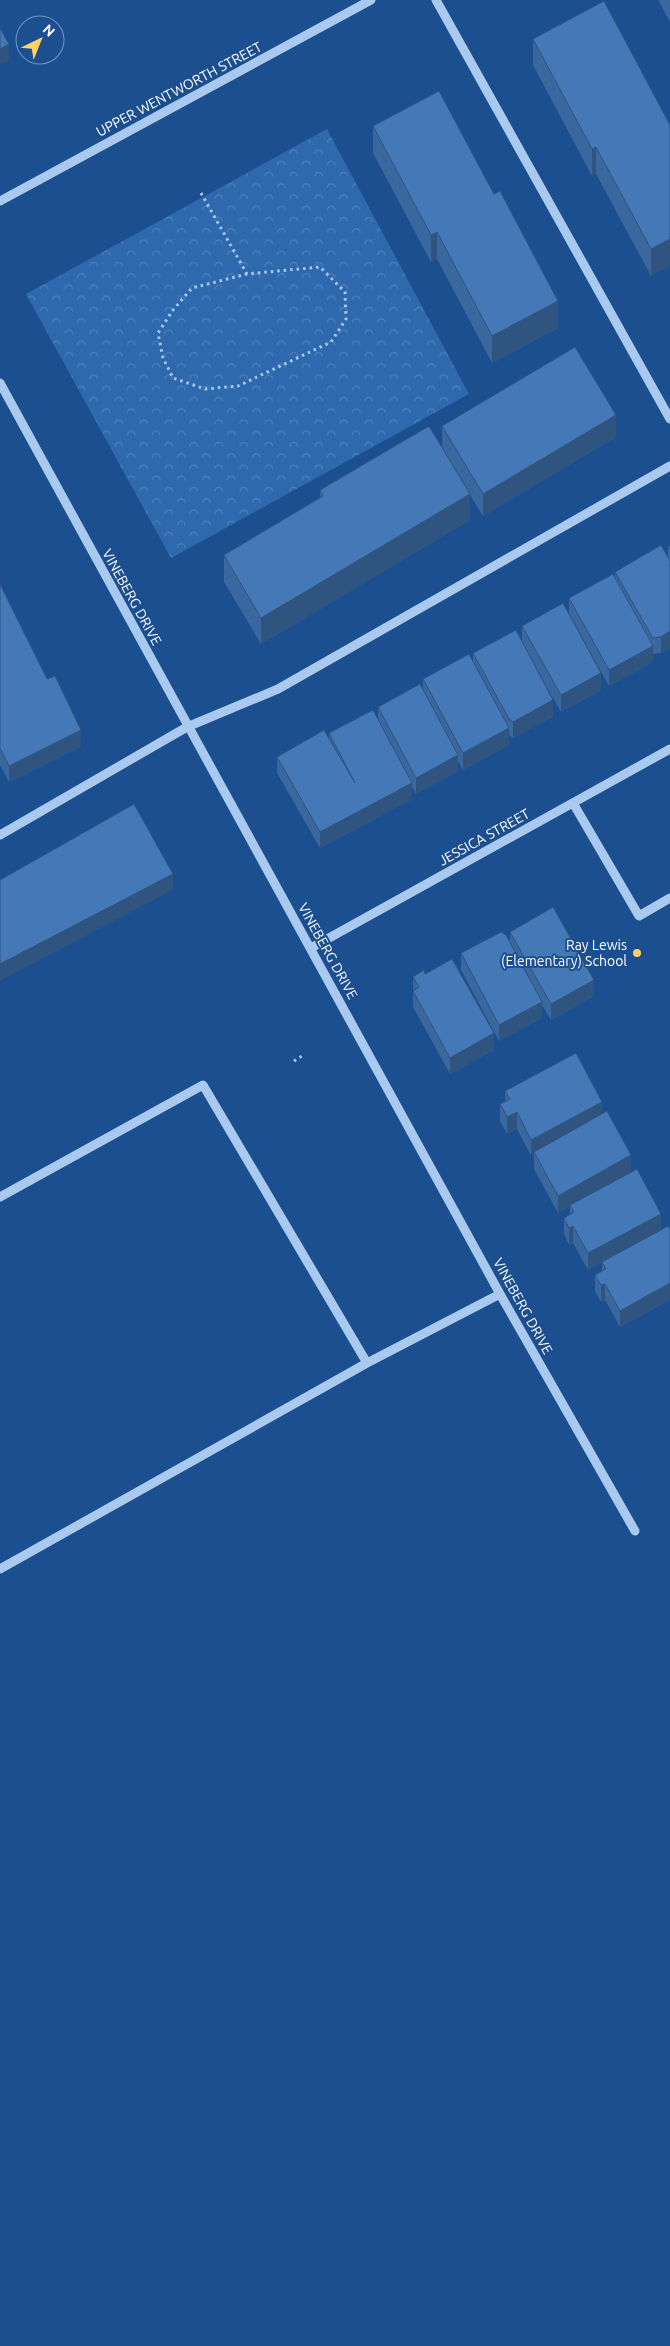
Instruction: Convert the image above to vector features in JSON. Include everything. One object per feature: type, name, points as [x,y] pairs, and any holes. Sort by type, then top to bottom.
[{"type":"street","name":"UPPER WENTWORTH STREET","points":[[0,201],[371,0]]},
{"type":"street","points":[[436,0],[670,419]]},
{"type":"street","name":"VINEBERG DRIVE","points":[[0,383],[500,1294],[635,1531]]},
{"type":"street","points":[[0,835],[188,727],[278,688],[670,466]]},
{"type":"street","name":"JESSICA STREET","points":[[311,948],[670,749]]},
{"type":"street","points":[[573,803],[639,916],[670,898]]},
{"type":"street","points":[[0,1198],[203,1085],[367,1363]]},
{"type":"street","points":[[0,1569],[367,1363],[500,1294]]},
{"type":"path","points":[[201,193],[247,274]]},
{"type":"path","points":[[320,267],[345,292],[346,319],[331,342],[238,386],[205,389],[173,378],[163,358],[158,334],[173,310],[192,288],[247,274],[320,267]]},
{"type":"path","points":[[294,1060],[305,1054]]},
{"type":"green space","points":[[327,129],[469,394],[171,558],[26,294]]},
{"type":"building","points":[[604,1],[670,125],[670,239],[651,249],[596,147],[592,149],[533,39]]},
{"type":"building","points":[[0,28],[9,44],[0,49]]},
{"type":"building","points":[[439,91],[494,194],[500,191],[558,301],[492,336],[437,232],[431,235],[373,126]]},
{"type":"building","points":[[575,347],[616,415],[483,494],[442,426]]},
{"type":"building","points":[[429,426],[470,494],[261,618],[224,555],[323,496],[320,490]]},
{"type":"building","points":[[661,545],[670,561],[670,631],[661,637],[653,638],[615,572]]},
{"type":"building","points":[[613,574],[653,646],[609,670],[569,598]]},
{"type":"building","points":[[0,584],[47,679],[55,676],[81,730],[9,766],[0,748]]},
{"type":"building","points":[[563,603],[601,673],[561,695],[522,626]]},
{"type":"building","points":[[516,630],[553,700],[513,722],[509,719],[473,653]]},
{"type":"building","points":[[469,654],[509,728],[463,753],[423,679]]},
{"type":"building","points":[[420,684],[458,755],[416,778],[378,707]]},
{"type":"building","points":[[373,710],[412,783],[320,832],[277,757],[324,730],[355,783],[329,733]]},
{"type":"building","points":[[134,804],[173,874],[0,964],[0,880]]},
{"type":"building","points":[[553,907],[594,980],[551,1004],[510,932]]},
{"type":"building","points":[[501,932],[506,935],[542,1002],[499,1025],[461,953]]},
{"type":"building","points":[[452,959],[494,1033],[450,1058],[413,991],[419,987],[413,977],[424,970],[425,974]]},
{"type":"building","points":[[576,1053],[602,1102],[531,1140],[517,1112],[507,1117],[500,1104],[510,1099],[505,1091]]},
{"type":"building","points":[[607,1111],[631,1155],[558,1196],[534,1152]]},
{"type":"building","points":[[637,1169],[661,1214],[588,1253],[573,1226],[569,1228],[564,1218],[574,1212],[570,1205]]},
{"type":"building","points":[[668,1226],[670,1229],[670,1283],[620,1311],[605,1284],[601,1285],[595,1275],[606,1269],[602,1262]]},
{"type":"place","name":"Ray Lewis (Elementary) School","points":[[637,953]]}]
